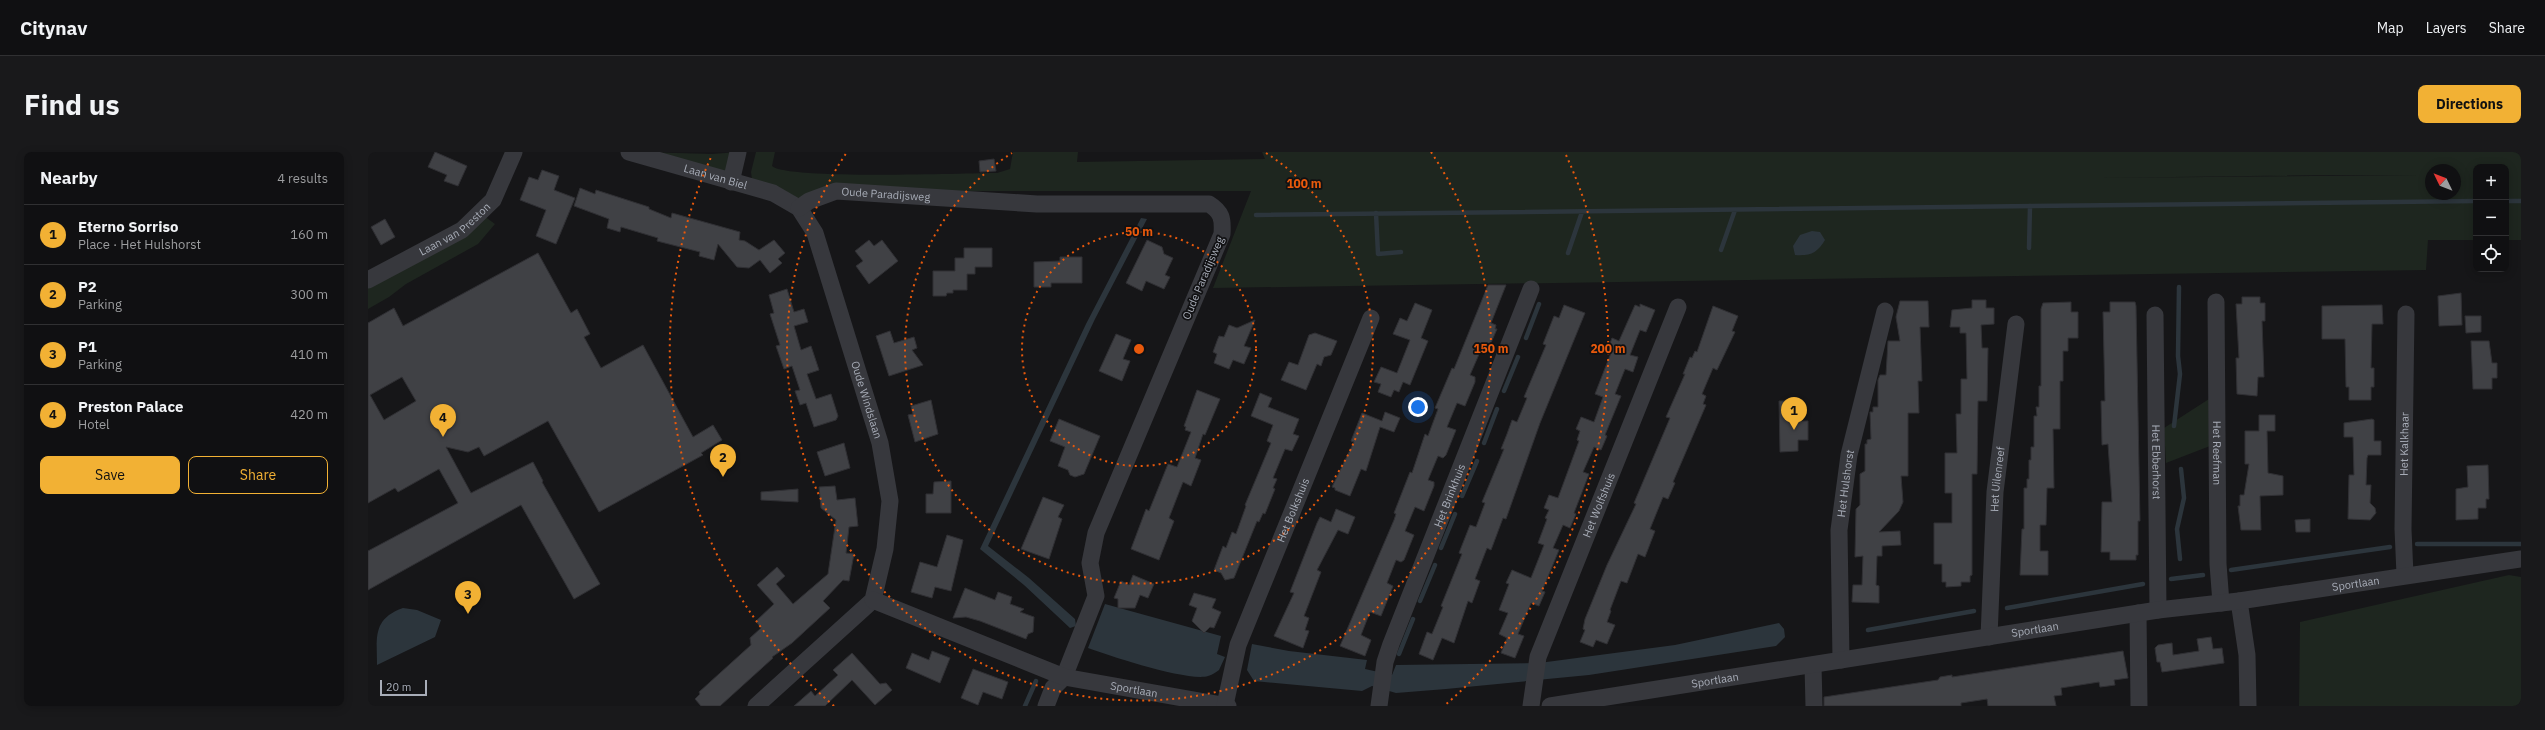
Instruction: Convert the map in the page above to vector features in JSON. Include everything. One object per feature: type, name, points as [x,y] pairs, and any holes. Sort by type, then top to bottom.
[{"type":"street","name":"Laan van Preston","points":[[368,280],[462,230],[493,200],[514,152]]},
{"type":"street","name":"Laan van Biel","points":[[629,152],[774,194],[799,208]]},
{"type":"street","points":[[731,182],[738,152]]},
{"type":"street","name":"Oude Paradijsweg","points":[[799,208],[809,201],[836,191],[1037,204],[1209,204],[1218,210],[1223,219],[1222,234],[1096,534],[1090,563],[1096,596],[1064,677],[1053,688],[1046,706]]},
{"type":"street","name":"Oude Windslaan","points":[[799,208],[815,233],[880,443],[890,501],[885,549],[873,600]]},
{"type":"street","name":"Het Brinkhuis","points":[[1379,699],[1385,662],[1531,289]]},
{"type":"street","name":"Het Reefman","points":[[2216,302],[2218,564],[2221,603]]},
{"type":"street","name":"Het Wolfshuis","points":[[1531,706],[1532,686],[1538,657],[1678,307]]},
{"type":"street","name":"Het Hulshorst","points":[[1841,660],[1839,530],[1849,455],[1885,311]]},
{"type":"street","name":"Het Kalkhaar","points":[[2405,575],[2402,529],[2406,314]]},
{"type":"street","name":"Het Ebberhorst","points":[[2155,315],[2158,610]]},
{"type":"street","name":"Het Bolkshuis","points":[[1225,706],[1238,645],[1371,318]]},
{"type":"street","name":"Het Uilenreef","points":[[1989,637],[1995,492],[2016,324]]},
{"type":"street","name":"Sportlaan","points":[[1550,706],[2138,613],[2221,603],[2521,558]]},
{"type":"street","points":[[756,706],[873,600],[1064,677]]},
{"type":"street","points":[[2240,600],[2247,655],[2248,706]]},
{"type":"street","points":[[2138,613],[2139,706]]},
{"type":"street","points":[[1813,665],[1814,706]]},
{"type":"street","name":"Sportlaan","points":[[1064,677],[1228,706]]},
{"type":"shaded area","points":[[640,152],[712,154],[738,152],[727,175]]},
{"type":"shaded area","points":[[756,152],[775,152],[772,166],[785,170],[809,173],[878,175],[997,173],[1010,169],[1013,152],[1078,152],[1077,162],[1265,159],[1262,152],[2521,152],[2521,240],[2509,240],[2509,164],[2473,164],[2473,240],[2428,240],[2426,270],[1213,288],[1251,191],[823,191],[802,200],[752,180],[751,172]],"holes":[[[2329,175],[2420,175],[2097,178]]]},
{"type":"shaded area","points":[[480,213],[495,224],[478,244],[406,284],[389,297],[368,309],[368,280]]},
{"type":"shaded area","points":[[1141,218],[1147,219],[1095,319],[988,546],[1029,578],[1075,619],[1076,626],[1070,628],[1024,585],[980,549],[1086,324]]},
{"type":"shaded area","points":[[1812,231],[1820,232],[1825,240],[1813,253],[1795,255],[1793,246],[1800,235]]},
{"type":"shaded area","points":[[2209,399],[2210,446],[2166,463],[2164,428]]},
{"type":"shaded area","points":[[2509,575],[2521,577],[2521,706],[2299,706],[2300,622]]},
{"type":"shaded area","points":[[1105,604],[1221,636],[1217,654],[1225,657],[1219,670],[1208,676],[1198,677],[1184,675],[1167,672],[1113,657],[1088,648]]},
{"type":"shaded area","points":[[403,608],[417,610],[441,620],[435,637],[377,665],[378,630],[386,618],[393,612]]},
{"type":"shaded area","points":[[1779,623],[1784,629],[1785,637],[1776,646],[1589,675],[1446,689],[1396,693],[1372,686],[1362,691],[1254,681],[1247,670],[1252,644],[1289,651],[1367,660],[1365,669],[1392,675],[1396,665],[1539,663],[1675,645]]},
{"type":"building","points":[[435,152],[467,166],[458,186],[444,181],[447,175],[428,167]]},
{"type":"building","points":[[994,159],[996,171],[980,172],[979,161]]},
{"type":"building","points":[[542,170],[559,176],[554,190],[575,198],[556,244],[536,236],[546,210],[520,200],[529,177],[538,180]]},
{"type":"building","points":[[580,188],[595,194],[596,190],[649,207],[649,209],[671,218],[672,213],[740,232],[739,240],[745,241],[759,250],[774,240],[785,253],[778,259],[782,263],[770,273],[760,260],[749,268],[737,267],[718,244],[714,260],[699,256],[700,252],[657,241],[658,238],[621,227],[620,232],[607,228],[609,219],[574,206]]},
{"type":"building","points":[[385,219],[395,237],[381,245],[371,227]]},
{"type":"building","points":[[869,240],[874,246],[882,240],[898,261],[869,284],[856,266],[863,261],[855,251]]},
{"type":"building","points":[[1147,240],[1162,247],[1164,254],[1173,258],[1165,275],[1170,277],[1164,289],[1146,281],[1142,291],[1126,283]]},
{"type":"building","points":[[964,248],[992,248],[992,267],[975,267],[975,274],[967,274],[967,290],[953,290],[953,293],[947,293],[946,296],[933,296],[933,271],[955,271],[955,258],[964,258]]},
{"type":"building","points":[[538,253],[571,313],[577,309],[590,334],[584,337],[601,368],[643,345],[693,437],[713,425],[722,440],[701,453],[703,455],[599,512],[548,421],[484,456],[479,447],[468,452],[446,447],[471,493],[533,462],[543,481],[542,482],[600,584],[574,599],[521,505],[368,590],[368,551],[458,503],[439,469],[398,492],[395,488],[368,503],[368,323],[394,308],[403,326]],"holes":[[[402,377],[416,401],[384,420],[370,395]]]},
{"type":"building","points":[[1060,257],[1082,257],[1082,283],[1051,283],[1051,287],[1034,287],[1034,262],[1060,261]]},
{"type":"building","points":[[1488,285],[1506,285],[1491,323],[1496,325],[1495,329],[1497,329],[1486,354],[1480,352],[1470,375],[1475,377],[1475,382],[1465,406],[1457,403],[1447,427],[1456,430],[1446,455],[1443,458],[1438,456],[1428,480],[1434,482],[1434,486],[1424,511],[1415,507],[1405,531],[1414,535],[1404,560],[1401,562],[1396,560],[1387,583],[1393,586],[1381,616],[1370,612],[1361,635],[1371,640],[1365,656],[1340,646],[1394,520],[1396,514],[1394,513],[1410,472],[1412,473],[1425,434],[1428,436],[1438,409],[1435,408],[1452,368],[1454,369]]},
{"type":"building","points":[[787,289],[794,312],[804,309],[808,322],[794,326],[801,350],[811,346],[819,370],[807,374],[816,399],[831,394],[838,416],[836,420],[814,427],[806,403],[800,405],[795,391],[800,390],[792,366],[784,369],[776,346],[780,345],[770,314],[774,313],[769,295]]},
{"type":"building","points":[[2461,293],[2462,325],[2439,326],[2438,296]]},
{"type":"building","points":[[2242,297],[2260,297],[2260,303],[2265,303],[2265,321],[2262,321],[2264,377],[2258,377],[2257,396],[2237,394],[2236,358],[2239,358],[2236,304],[2242,304]]},
{"type":"building","points":[[1972,300],[1986,300],[1986,308],[1994,308],[1994,324],[1981,325],[1982,348],[1988,348],[1987,401],[1978,401],[1977,474],[1972,474],[1972,575],[1970,576],[1970,582],[1961,582],[1961,586],[1946,587],[1946,582],[1942,582],[1942,564],[1934,564],[1934,523],[1952,523],[1952,493],[1945,493],[1945,453],[1957,453],[1956,414],[1961,414],[1961,379],[1967,379],[1966,333],[1960,333],[1960,327],[1950,327],[1952,310],[1972,308]]},
{"type":"building","points":[[1900,301],[1928,301],[1929,327],[1920,327],[1922,381],[1918,381],[1919,413],[1908,413],[1908,476],[1901,476],[1903,502],[1899,511],[1879,532],[1900,531],[1901,545],[1882,546],[1882,556],[1877,556],[1876,585],[1879,586],[1879,603],[1852,602],[1853,585],[1862,585],[1863,556],[1855,557],[1856,509],[1860,505],[1860,474],[1865,471],[1865,444],[1867,444],[1867,440],[1871,439],[1870,412],[1873,412],[1873,407],[1878,407],[1878,380],[1880,375],[1886,375],[1888,341],[1900,341],[1896,317]]},
{"type":"building","points":[[2071,302],[2071,312],[2078,312],[2078,338],[2068,338],[2068,351],[2063,351],[2063,381],[2060,381],[2060,429],[2053,429],[2054,488],[2047,488],[2046,525],[2040,525],[2040,551],[2048,551],[2048,575],[2020,575],[2022,529],[2024,529],[2024,488],[2027,488],[2027,479],[2029,479],[2031,447],[2034,447],[2034,416],[2037,416],[2036,407],[2039,407],[2039,386],[2041,386],[2041,309],[2043,303]]},
{"type":"building","points":[[2110,302],[2135,302],[2136,306],[2140,521],[2138,521],[2138,555],[2136,555],[2136,560],[2110,560],[2110,552],[2101,552],[2102,502],[2112,502],[2108,444],[2102,445],[2101,401],[2105,401],[2103,312],[2110,312]]},
{"type":"building","points":[[1415,303],[1432,310],[1421,338],[1428,341],[1410,385],[1403,382],[1399,392],[1394,390],[1391,397],[1378,392],[1381,384],[1374,382],[1381,367],[1397,373],[1410,340],[1393,334],[1400,318],[1407,321]]},
{"type":"building","points":[[1640,304],[1655,310],[1646,332],[1640,330],[1630,355],[1638,357],[1633,372],[1625,369],[1615,394],[1621,396],[1605,435],[1607,436],[1601,450],[1594,447],[1583,472],[1589,474],[1574,513],[1576,514],[1570,528],[1563,525],[1553,548],[1559,550],[1542,591],[1545,592],[1539,606],[1531,603],[1518,634],[1524,636],[1515,658],[1501,653],[1507,638],[1499,634],[1508,613],[1499,610],[1509,584],[1506,583],[1512,570],[1531,578],[1544,545],[1538,543],[1547,519],[1545,518],[1549,510],[1544,508],[1549,495],[1558,498],[1579,441],[1577,440],[1580,431],[1576,429],[1581,417],[1594,422],[1603,397],[1595,394],[1611,353],[1607,351],[1612,338],[1619,341],[1635,305],[1640,307]]},
{"type":"building","points":[[1564,305],[1585,313],[1540,423],[1506,519],[1503,518],[1491,550],[1487,548],[1475,579],[1480,581],[1472,603],[1468,601],[1454,643],[1442,638],[1433,660],[1419,654],[1427,632],[1432,634],[1443,607],[1441,606],[1462,554],[1459,553],[1470,525],[1476,527],[1485,503],[1482,502],[1504,449],[1501,449],[1512,420],[1517,422],[1527,398],[1524,397],[1546,345],[1543,344],[1554,316],[1559,318]]},
{"type":"building","points":[[2382,305],[2383,324],[2372,324],[2371,368],[2374,368],[2374,387],[2371,387],[2371,400],[2349,400],[2349,387],[2346,387],[2345,339],[2322,339],[2322,306]]},
{"type":"building","points":[[1713,306],[1738,316],[1732,331],[1735,332],[1717,370],[1713,368],[1702,394],[1706,396],[1703,404],[1706,405],[1673,482],[1675,483],[1668,499],[1663,497],[1650,529],[1655,531],[1645,557],[1638,554],[1627,583],[1621,581],[1607,622],[1615,625],[1607,644],[1596,640],[1593,647],[1580,642],[1585,630],[1583,629],[1585,619],[1607,565],[1636,504],[1634,503],[1670,418],[1666,417],[1685,374],[1683,374],[1690,357],[1692,358],[1695,351],[1697,352]]},
{"type":"building","points":[[2465,316],[2481,316],[2481,332],[2466,333]]},
{"type":"building","points":[[1255,320],[1244,346],[1251,348],[1244,364],[1233,360],[1229,369],[1214,363],[1217,354],[1213,352],[1217,341],[1219,336],[1224,337],[1229,325],[1237,328]]},
{"type":"building","points":[[890,331],[894,343],[914,337],[917,348],[912,350],[923,365],[889,376],[876,336]]},
{"type":"building","points":[[1315,333],[1337,341],[1331,355],[1324,357],[1321,366],[1317,364],[1306,390],[1281,380],[1289,362],[1298,365],[1309,335]]},
{"type":"building","points":[[1116,334],[1131,340],[1123,359],[1130,361],[1122,381],[1099,371]]},
{"type":"building","points":[[2471,341],[2489,341],[2492,363],[2497,363],[2497,378],[2492,378],[2492,389],[2473,389]]},
{"type":"building","points":[[1197,390],[1220,399],[1205,435],[1203,434],[1195,458],[1201,460],[1191,486],[1183,482],[1169,518],[1174,521],[1159,560],[1131,549],[1146,509],[1149,511],[1168,464],[1177,467],[1191,432],[1185,430],[1186,427],[1184,426]]},
{"type":"building","points":[[1260,393],[1272,398],[1268,407],[1299,419],[1293,434],[1299,436],[1292,451],[1285,449],[1273,478],[1277,479],[1273,488],[1275,489],[1265,514],[1263,513],[1259,522],[1257,521],[1234,578],[1225,580],[1221,573],[1214,570],[1223,546],[1226,548],[1232,532],[1236,534],[1246,506],[1245,505],[1271,443],[1267,441],[1273,425],[1251,416]]},
{"type":"building","points":[[931,400],[938,434],[915,442],[908,415],[913,414],[911,406]]},
{"type":"building","points":[[1779,401],[1798,401],[1798,421],[1808,421],[1808,440],[1798,440],[1798,451],[1780,452]]},
{"type":"building","points":[[1385,412],[1400,418],[1394,432],[1380,427],[1366,471],[1361,469],[1350,496],[1335,490],[1335,488],[1332,487],[1354,442],[1351,441],[1362,413],[1382,421]]},
{"type":"building","points":[[2259,415],[2275,415],[2275,431],[2267,431],[2268,473],[2283,476],[2283,495],[2260,496],[2261,530],[2241,530],[2238,506],[2240,506],[2240,495],[2244,495],[2249,464],[2245,464],[2245,431],[2259,431]]},
{"type":"building","points":[[1059,419],[1100,436],[1084,474],[1075,477],[1070,475],[1068,470],[1058,466],[1065,447],[1050,441]]},
{"type":"building","points":[[2374,420],[2374,441],[2381,441],[2381,455],[2368,455],[2366,485],[2371,485],[2370,503],[2375,508],[2376,513],[2370,520],[2348,519],[2349,475],[2354,475],[2353,437],[2344,437],[2344,423]]},
{"type":"building","points":[[844,443],[850,468],[825,476],[817,452]]},
{"type":"building","points":[[2488,465],[2489,499],[2486,499],[2486,508],[2478,508],[2478,519],[2456,520],[2456,489],[2468,487],[2467,466]]},
{"type":"building","points":[[951,481],[951,513],[926,513],[926,494],[933,494],[934,482]]},
{"type":"building","points":[[835,486],[837,500],[855,498],[858,526],[849,527],[846,553],[854,554],[849,581],[843,580],[823,601],[830,608],[792,643],[772,657],[773,658],[720,706],[701,706],[695,699],[700,694],[699,692],[751,645],[750,638],[761,628],[756,621],[774,604],[757,585],[777,567],[785,576],[776,584],[793,604],[828,574],[836,520],[821,508],[819,487]]},
{"type":"building","points":[[798,489],[798,502],[761,500],[761,492]]},
{"type":"building","points":[[1043,497],[1064,505],[1058,517],[1062,519],[1049,559],[1021,549]]},
{"type":"building","points":[[1336,509],[1355,517],[1348,534],[1338,530],[1317,570],[1321,572],[1304,616],[1309,618],[1305,630],[1309,631],[1303,648],[1274,636],[1294,593],[1290,592],[1317,523],[1320,517],[1331,522]]},
{"type":"building","points":[[2310,519],[2310,532],[2296,532],[2295,520]]},
{"type":"building","points":[[947,535],[963,540],[951,591],[935,587],[932,598],[911,592],[920,562],[937,567]]},
{"type":"building","points":[[1133,575],[1154,584],[1148,598],[1140,595],[1135,608],[1118,608],[1118,599],[1114,598],[1121,581],[1129,585]]},
{"type":"building","points":[[965,588],[995,600],[998,592],[1012,597],[1010,604],[1024,609],[1020,612],[1034,617],[1033,632],[1028,634],[1026,639],[980,621],[966,617],[953,618]]},
{"type":"building","points":[[1194,593],[1216,599],[1212,608],[1221,612],[1214,628],[1210,627],[1204,633],[1192,621],[1197,608],[1189,605]]},
{"type":"building","points":[[2211,637],[2213,649],[2222,648],[2224,663],[2162,672],[2160,662],[2157,662],[2155,648],[2158,645],[2172,643],[2173,655],[2199,651],[2197,639]]},
{"type":"building","points":[[932,651],[950,658],[940,683],[906,668],[912,653],[929,660]]},
{"type":"building","points":[[2123,651],[2128,678],[2114,680],[2115,685],[2100,687],[2099,682],[2061,688],[2062,695],[2054,696],[2056,706],[1988,706],[1987,699],[1961,703],[1961,706],[1824,706],[1824,697],[1938,680],[1940,677],[1952,675],[1952,677]]},
{"type":"building","points":[[852,653],[880,684],[886,683],[892,690],[875,705],[852,680],[825,706],[794,706],[811,691],[815,696],[838,675],[833,670]]},
{"type":"building","points":[[973,669],[1008,682],[1002,699],[983,692],[978,705],[961,698]]},
{"type":"waterway","points":[[1256,215],[2473,201]]},
{"type":"waterway","points":[[2509,201],[2521,201]]},
{"type":"waterway","points":[[2029,248],[2030,206]]},
{"type":"waterway","points":[[1721,250],[1735,210]]},
{"type":"waterway","points":[[1568,253],[1582,212]]},
{"type":"waterway","points":[[1376,213],[1378,254],[1401,252]]},
{"type":"waterway","points":[[2174,426],[2180,374],[2178,356],[2179,287]]},
{"type":"waterway","points":[[1526,338],[1539,304]]},
{"type":"waterway","points":[[1504,391],[1518,357]]},
{"type":"waterway","points":[[1484,443],[1497,409]]},
{"type":"waterway","points":[[1462,496],[1477,461]]},
{"type":"waterway","points":[[2180,559],[2177,529],[2184,498],[2181,469]]},
{"type":"waterway","points":[[1441,548],[1455,514]]},
{"type":"waterway","points":[[2417,544],[2521,544]]},
{"type":"waterway","points":[[2231,570],[2390,547]]},
{"type":"waterway","points":[[1420,601],[1435,565]]},
{"type":"waterway","points":[[2171,579],[2203,575]]},
{"type":"waterway","points":[[2007,608],[2143,584]]},
{"type":"waterway","points":[[1868,630],[1974,611]]},
{"type":"waterway","points":[[1399,654],[1413,619]]},
{"type":"waterway","points":[[1025,706],[1036,681]]},
{"type":"place","name":"Eterno Sorriso","points":[[1794,430]]},
{"type":"place","name":"Preston Palace","points":[[443,437]]},
{"type":"place","name":"P2","points":[[723,477]]},
{"type":"place","name":"P1","points":[[468,614]]}]
